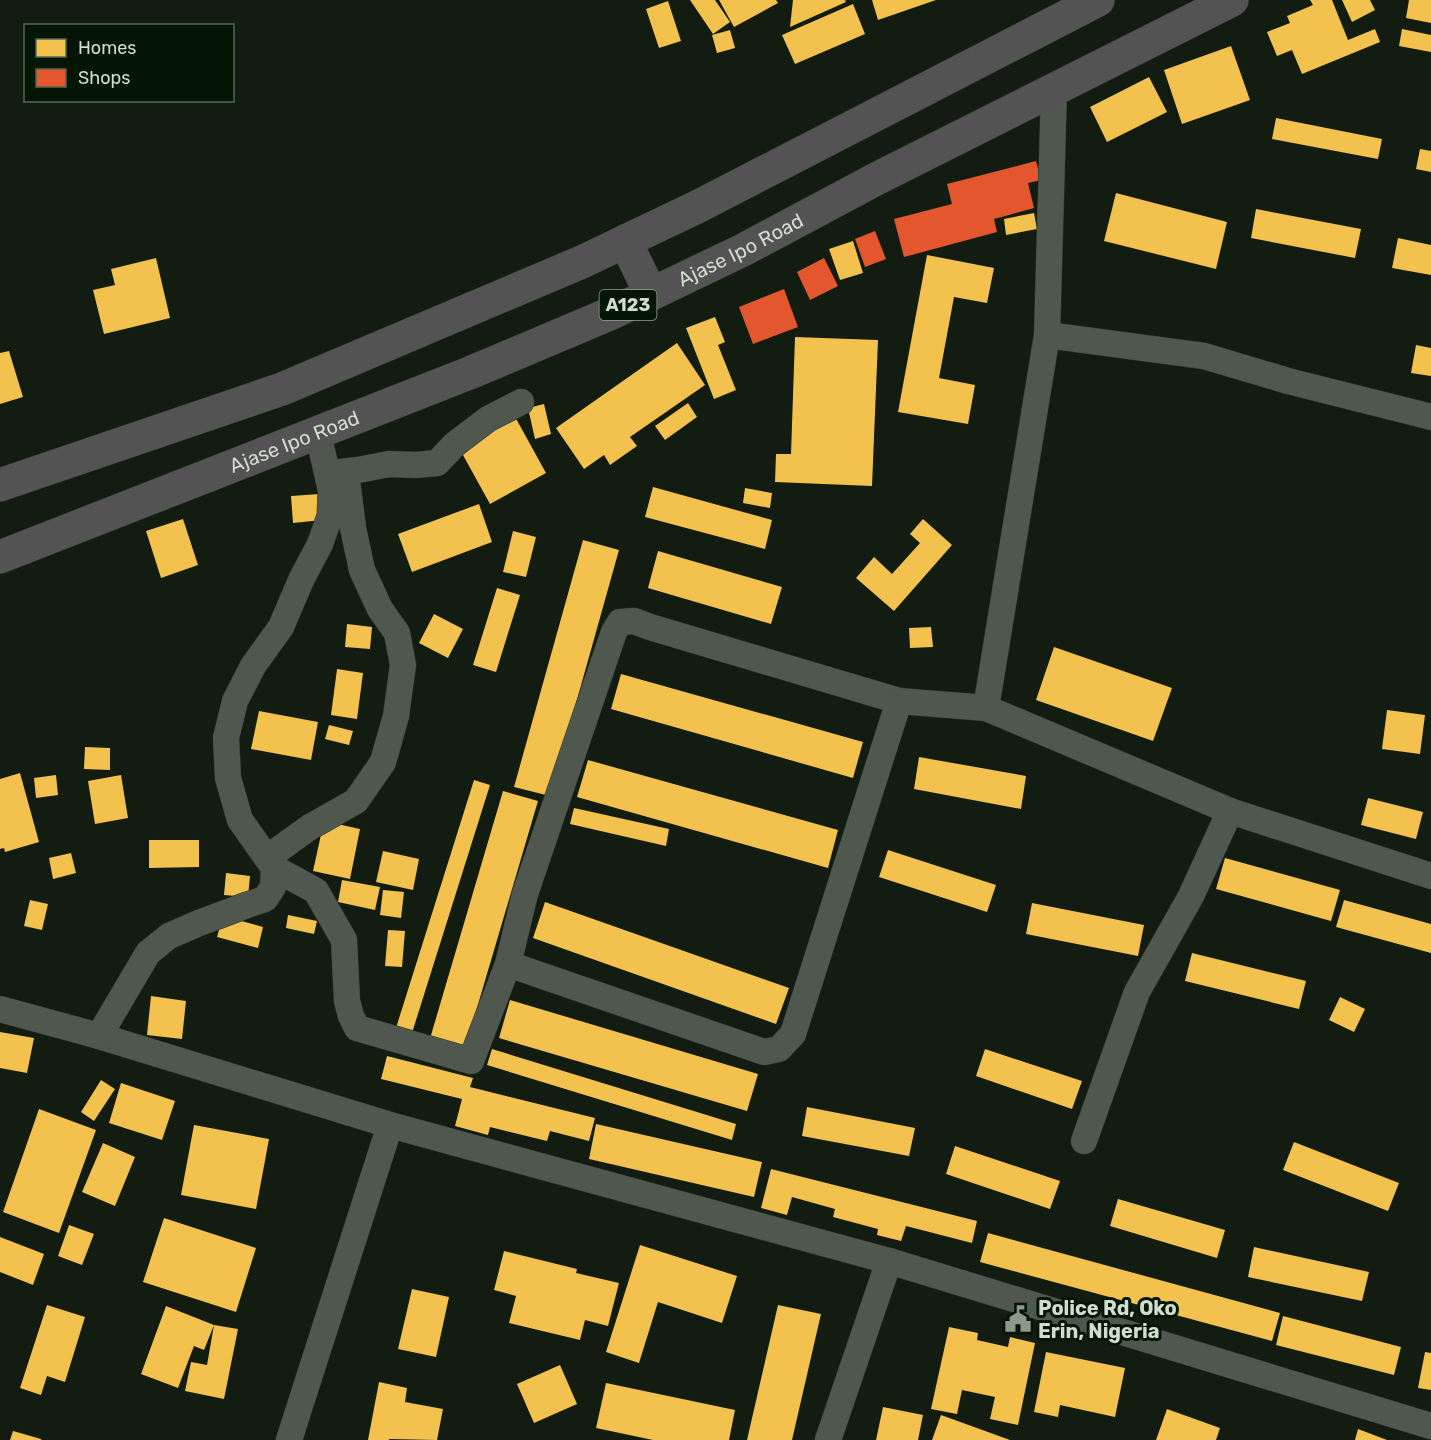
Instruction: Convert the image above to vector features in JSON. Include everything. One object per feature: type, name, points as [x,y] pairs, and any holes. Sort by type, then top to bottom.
[{"type":"highway","points":[[0,485],[282,388],[584,261],[699,206],[1098,0]]},
{"type":"highway","name":"Ajase Ipo Road","points":[[0,557],[472,372],[614,312],[743,250],[867,184],[1232,0]]},
{"type":"highway","points":[[625,241],[651,294]]},
{"type":"street","points":[[986,708],[1047,335],[1054,89]]},
{"type":"street","points":[[1047,335],[1204,356],[1288,381],[1431,417]]},
{"type":"street","points":[[337,473],[389,464],[437,463],[455,444],[488,419],[521,402]]},
{"type":"street","points":[[271,863],[310,826],[356,801],[384,762],[396,716],[404,664],[397,633],[380,609],[362,570],[337,473],[318,433]]},
{"type":"street","points":[[337,473],[331,491],[330,516],[320,544],[301,580],[281,627],[253,666],[235,701],[226,738],[228,778],[240,820],[271,863],[316,891],[344,940],[347,1001],[357,1029],[471,1061],[508,964],[525,894],[614,632],[620,622],[634,621],[899,701],[986,708],[1230,811],[1431,876]]},
{"type":"street","points":[[508,964],[764,1052],[780,1048],[793,1034],[899,701]]},
{"type":"street","points":[[1084,1141],[1137,992],[1191,896],[1230,811]]},
{"type":"street","points":[[99,1036],[148,953],[169,936],[199,922],[265,899],[273,887],[271,863]]},
{"type":"street","points":[[0,1009],[99,1036],[390,1125],[889,1261],[1431,1426]]},
{"type":"street","points":[[289,1440],[390,1125]]},
{"type":"street","points":[[828,1440],[889,1261]]},
{"type":"building: Homes","points":[[690,0],[715,0],[730,22],[713,34]]},
{"type":"building: Homes","points":[[719,0],[776,0],[778,3],[734,27]]},
{"type":"building: Homes","points":[[793,0],[845,0],[846,2],[790,27]]},
{"type":"building: Homes","points":[[872,0],[936,0],[878,20]]},
{"type":"building: Homes","points":[[1310,0],[1332,0],[1348,40],[1375,29],[1380,42],[1302,74],[1292,50],[1277,56],[1267,32],[1290,23],[1287,16],[1313,5]]},
{"type":"building: Homes","points":[[1342,0],[1370,0],[1375,10],[1352,22]]},
{"type":"building: Homes","points":[[1409,0],[1431,0],[1431,23],[1406,18]]},
{"type":"building: Homes","points":[[668,1],[681,41],[659,48],[646,9]]},
{"type":"building: Homes","points":[[853,4],[865,34],[795,64],[782,35]]},
{"type":"building: Homes","points":[[1402,29],[1431,35],[1431,52],[1399,46]]},
{"type":"building: Homes","points":[[730,30],[735,48],[717,53],[712,35]]},
{"type":"building: Homes","points":[[1231,46],[1250,100],[1182,124],[1164,70]]},
{"type":"building: Homes","points":[[1149,77],[1167,112],[1107,142],[1090,107]]},
{"type":"building: Homes","points":[[1276,118],[1382,139],[1378,159],[1272,139]]},
{"type":"building: Homes","points":[[1420,149],[1431,151],[1431,172],[1416,169]]},
{"type":"building: Homes","points":[[1116,193],[1227,222],[1216,269],[1104,241]]},
{"type":"building: Homes","points":[[1256,209],[1361,229],[1355,258],[1251,238]]},
{"type":"building: Homes","points":[[1034,213],[1037,229],[1006,235],[1004,219]]},
{"type":"building: Homes","points":[[1398,238],[1431,245],[1431,275],[1392,268]]},
{"type":"building: Homes","points":[[853,241],[863,273],[840,280],[829,249]]},
{"type":"building: Homes","points":[[927,255],[994,268],[987,303],[954,297],[939,378],[975,385],[968,424],[898,412]]},
{"type":"building: Homes","points":[[156,258],[170,318],[104,334],[93,290],[115,285],[111,269]]},
{"type":"building: Homes","points":[[715,317],[725,342],[718,345],[736,390],[714,399],[686,328]]},
{"type":"building: Homes","points":[[795,337],[878,340],[872,486],[775,482],[776,454],[791,454]]},
{"type":"building: Homes","points":[[677,343],[705,385],[630,437],[637,446],[610,465],[604,455],[584,469],[556,428]]},
{"type":"building: Homes","points":[[1416,345],[1431,348],[1431,376],[1411,373]]},
{"type":"building: Homes","points":[[9,351],[23,397],[0,404],[0,353]]},
{"type":"building: Homes","points":[[688,403],[697,417],[665,440],[655,426]]},
{"type":"building: Homes","points":[[544,404],[551,434],[535,439],[528,408]]},
{"type":"building: Homes","points":[[514,415],[546,473],[490,504],[458,446]]},
{"type":"building: Homes","points":[[653,487],[772,520],[765,549],[645,517]]},
{"type":"building: Homes","points":[[745,488],[772,493],[770,508],[743,503]]},
{"type":"building: Homes","points":[[320,494],[322,520],[293,523],[291,496]]},
{"type":"building: Homes","points":[[479,504],[492,542],[412,572],[398,534]]},
{"type":"building: Homes","points":[[183,519],[198,565],[161,578],[146,531]]},
{"type":"building: Homes","points":[[923,519],[952,545],[894,611],[856,578],[874,557],[892,574],[920,543],[910,534]]},
{"type":"building: Homes","points":[[513,531],[536,537],[526,577],[503,572]]},
{"type":"building: Homes","points":[[583,540],[619,550],[550,796],[514,787]]},
{"type":"building: Homes","points":[[658,551],[782,587],[771,624],[648,588]]},
{"type":"building: Homes","points":[[497,588],[520,595],[496,672],[473,665]]},
{"type":"building: Homes","points":[[434,614],[463,629],[448,658],[419,643]]},
{"type":"building: Homes","points":[[347,624],[372,627],[370,649],[345,647]]},
{"type":"building: Homes","points":[[931,627],[933,647],[910,648],[909,628]]},
{"type":"building: Homes","points":[[1054,647],[1172,688],[1153,741],[1036,700]]},
{"type":"building: Homes","points":[[337,669],[363,673],[357,719],[331,715]]},
{"type":"building: Homes","points":[[621,674],[863,742],[853,778],[611,709]]},
{"type":"building: Homes","points":[[1387,710],[1425,715],[1420,754],[1382,749]]},
{"type":"building: Homes","points":[[259,711],[318,722],[311,760],[251,749]]},
{"type":"building: Homes","points":[[329,725],[353,731],[349,745],[325,739]]},
{"type":"building: Homes","points":[[85,747],[110,748],[110,770],[84,769]]},
{"type":"building: Homes","points":[[919,757],[1026,776],[1021,809],[914,789]]},
{"type":"building: Homes","points":[[588,760],[838,830],[828,868],[577,797]]},
{"type":"building: Homes","points":[[20,773],[39,842],[5,852],[4,848],[0,849],[0,779]]},
{"type":"building: Homes","points":[[56,775],[58,795],[36,798],[34,778]]},
{"type":"building: Homes","points":[[121,775],[128,818],[95,824],[88,781]]},
{"type":"building: Homes","points":[[474,780],[490,785],[412,1033],[396,1028]]},
{"type":"building: Homes","points":[[503,791],[538,801],[464,1052],[429,1042]]},
{"type":"building: Homes","points":[[1368,798],[1423,812],[1416,839],[1361,825]]},
{"type":"building: Homes","points":[[574,808],[669,829],[666,846],[570,824]]},
{"type":"building: Homes","points":[[324,821],[360,829],[350,879],[313,871]]},
{"type":"building: Homes","points":[[149,840],[199,840],[199,867],[149,868]]},
{"type":"building: Homes","points":[[888,850],[996,885],[987,912],[879,877]]},
{"type":"building: Homes","points":[[383,851],[419,859],[413,890],[376,882]]},
{"type":"building: Homes","points":[[71,853],[76,873],[53,879],[49,858]]},
{"type":"building: Homes","points":[[1225,858],[1340,890],[1331,921],[1216,889]]},
{"type":"building: Homes","points":[[226,873],[250,876],[248,897],[224,895]]},
{"type":"building: Homes","points":[[342,880],[380,887],[375,910],[338,902]]},
{"type":"building: Homes","points":[[383,890],[404,892],[401,918],[380,915]]},
{"type":"building: Homes","points":[[30,900],[48,904],[42,930],[24,926]]},
{"type":"building: Homes","points":[[1344,900],[1431,924],[1431,953],[1336,927]]},
{"type":"building: Homes","points":[[545,902],[789,988],[776,1024],[533,938]]},
{"type":"building: Homes","points":[[1032,903],[1144,925],[1138,956],[1026,934]]},
{"type":"building: Homes","points":[[288,915],[317,921],[314,934],[286,928]]},
{"type":"building: Homes","points":[[223,916],[263,927],[258,948],[217,937]]},
{"type":"building: Homes","points":[[388,930],[405,931],[402,967],[385,966]]},
{"type":"building: Homes","points":[[1192,953],[1306,981],[1299,1009],[1185,981]]},
{"type":"building: Homes","points":[[151,996],[186,1001],[182,1039],[147,1035]]},
{"type":"building: Homes","points":[[1340,997],[1365,1009],[1354,1032],[1329,1020]]},
{"type":"building: Homes","points":[[510,1000],[758,1074],[747,1111],[499,1038]]},
{"type":"building: Homes","points":[[0,1032],[34,1038],[27,1073],[0,1068]]},
{"type":"building: Homes","points":[[492,1049],[736,1124],[732,1140],[487,1065]]},
{"type":"building: Homes","points":[[985,1049],[1082,1081],[1072,1109],[976,1076]]},
{"type":"building: Homes","points":[[387,1056],[473,1078],[470,1087],[595,1118],[589,1141],[550,1131],[547,1141],[490,1127],[488,1135],[455,1126],[462,1099],[381,1079]]},
{"type":"building: Homes","points":[[101,1080],[115,1089],[94,1121],[81,1112]]},
{"type":"building: Homes","points":[[121,1083],[175,1101],[162,1140],[109,1123]]},
{"type":"building: Homes","points":[[807,1107],[915,1128],[909,1156],[802,1136]]},
{"type":"building: Homes","points":[[39,1109],[96,1130],[59,1233],[3,1212]]},
{"type":"building: Homes","points":[[596,1124],[762,1162],[754,1197],[589,1159]]},
{"type":"building: Homes","points":[[194,1125],[269,1139],[256,1209],[181,1195]]},
{"type":"building: Homes","points":[[1294,1142],[1399,1183],[1388,1211],[1283,1170]]},
{"type":"building: Homes","points":[[103,1143],[135,1157],[115,1206],[82,1192]]},
{"type":"building: Homes","points":[[955,1146],[1060,1181],[1050,1209],[946,1174]]},
{"type":"building: Homes","points":[[771,1169],[977,1221],[972,1243],[906,1226],[901,1241],[877,1235],[878,1229],[833,1217],[835,1209],[792,1197],[787,1215],[761,1208]]},
{"type":"building: Homes","points":[[1118,1199],[1225,1230],[1217,1258],[1110,1226]]},
{"type":"building: Homes","points":[[164,1218],[256,1248],[236,1312],[143,1282]]},
{"type":"building: Homes","points":[[69,1225],[94,1234],[82,1265],[58,1256]]},
{"type":"building: Homes","points":[[988,1233],[1280,1313],[1272,1341],[980,1262]]},
{"type":"building: Homes","points":[[0,1237],[44,1254],[33,1285],[0,1272]]},
{"type":"building: Homes","points":[[640,1245],[737,1276],[722,1323],[658,1302],[639,1363],[606,1352]]},
{"type":"building: Homes","points":[[1254,1247],[1369,1272],[1362,1301],[1248,1277]]},
{"type":"building: Homes","points":[[504,1251],[577,1269],[576,1273],[619,1283],[608,1326],[585,1320],[580,1340],[509,1323],[516,1296],[494,1290]]},
{"type":"building: Homes","points":[[412,1289],[449,1297],[436,1357],[398,1349]]},
{"type":"building: Homes","points":[[47,1305],[85,1317],[65,1382],[47,1376],[41,1395],[20,1388]]},
{"type":"building: Homes","points":[[778,1305],[821,1314],[792,1440],[747,1440]]},
{"type":"building: Homes","points":[[166,1306],[214,1325],[204,1350],[194,1346],[178,1388],[141,1374]]},
{"type":"building: Homes","points":[[1283,1316],[1401,1347],[1394,1375],[1276,1345]]},
{"type":"building: Homes","points":[[214,1325],[238,1329],[224,1399],[185,1391],[191,1362],[207,1365]]},
{"type":"building: Homes","points":[[949,1327],[978,1333],[977,1340],[1008,1347],[1010,1337],[1035,1343],[1018,1425],[990,1419],[995,1397],[962,1390],[957,1414],[931,1409]]},
{"type":"building: Homes","points":[[1046,1352],[1125,1368],[1115,1417],[1060,1405],[1058,1417],[1034,1412]]},
{"type":"building: Homes","points":[[1425,1352],[1431,1353],[1431,1390],[1418,1388]]},
{"type":"building: Homes","points":[[560,1365],[577,1404],[534,1423],[517,1384]]},
{"type":"building: Homes","points":[[379,1382],[407,1388],[405,1402],[443,1409],[437,1440],[368,1440]]},
{"type":"building: Homes","points":[[606,1383],[735,1410],[729,1440],[653,1440],[596,1428]]},
{"type":"building: Homes","points":[[883,1407],[923,1415],[918,1440],[876,1440]]},
{"type":"building: Homes","points":[[1167,1409],[1220,1428],[1216,1440],[1156,1440]]},
{"type":"building: Homes","points":[[941,1415],[1010,1440],[932,1440]]},
{"type":"building: Homes","points":[[1358,1429],[1387,1440],[1355,1440]]},
{"type":"building: Homes","points":[[13,1431],[41,1439],[41,1440],[10,1440]]},
{"type":"building: Shops","points":[[1036,161],[1041,180],[1028,183],[1034,208],[994,219],[997,232],[904,257],[894,219],[952,204],[947,184]]},
{"type":"building: Shops","points":[[875,231],[886,259],[865,267],[855,239]]},
{"type":"building: Shops","points":[[824,258],[838,286],[810,300],[797,272]]},
{"type":"building: Shops","points":[[784,289],[798,327],[753,344],[739,307]]},
{"type":"place","name":"Police Rd, Oko Erin, Nigeria","points":[[1018,1319]]}]
